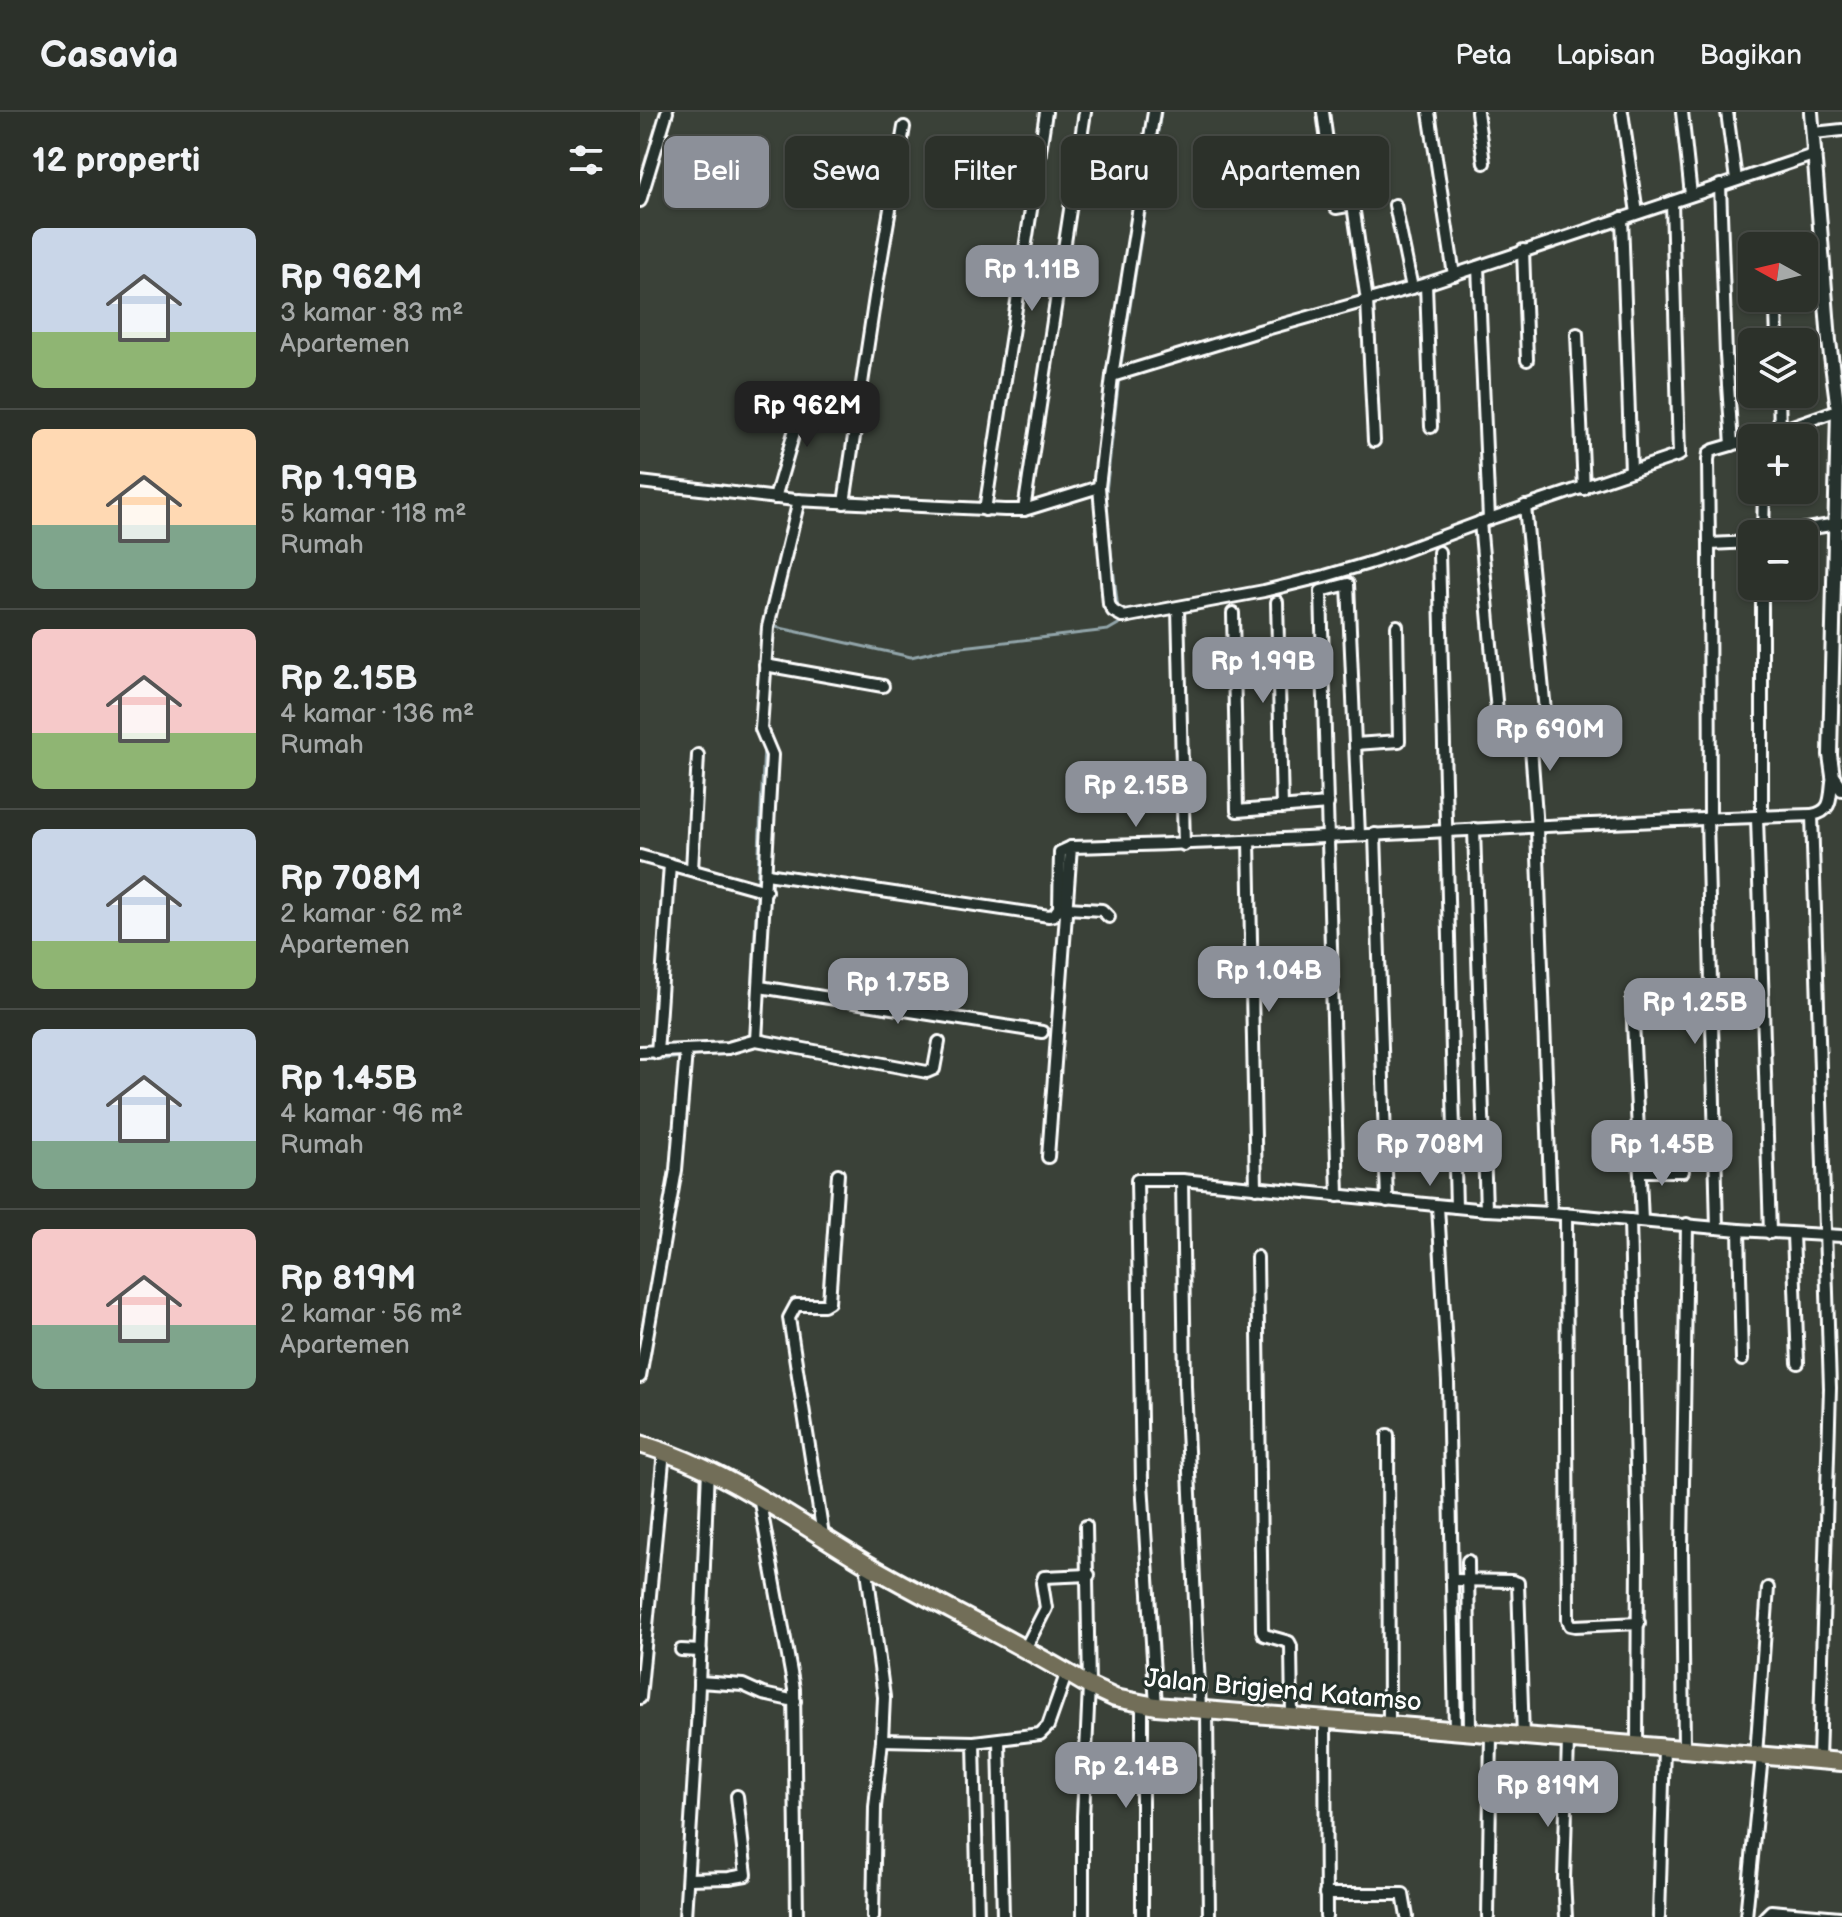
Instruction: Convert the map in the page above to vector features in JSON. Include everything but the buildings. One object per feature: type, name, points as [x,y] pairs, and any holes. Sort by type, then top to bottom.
[{"type":"highway","name":"Jalan Brigjend Katamso","points":[[640,1444],[708,1469],[866,1563],[1115,1698],[1149,1704],[1325,1720],[1842,1762]]},
{"type":"street","points":[[640,201],[667,112]]},
{"type":"street","points":[[985,510],[1046,112]]},
{"type":"street","points":[[1024,510],[1085,112]]},
{"type":"street","points":[[1154,112],[1112,376],[1099,487],[1109,604],[1120,616],[1178,608],[1325,576],[1679,455],[1672,202]]},
{"type":"street","points":[[1323,112],[1336,208],[1353,205],[1367,301],[1374,441]]},
{"type":"street","points":[[1429,112],[1454,275]]},
{"type":"street","points":[[1477,112],[1484,163]]},
{"type":"street","points":[[1622,112],[1637,213]]},
{"type":"street","points":[[1682,112],[1691,195]]},
{"type":"street","points":[[1727,112],[1736,180]]},
{"type":"street","points":[[767,874],[1049,916],[1059,908],[1060,852],[1071,847],[1184,845],[1474,829],[1537,829],[1824,812],[1829,806],[1833,776],[1830,755],[1837,694],[1838,410],[1829,341],[1811,112]]},
{"type":"street","points":[[844,503],[904,127]]},
{"type":"street","points":[[1814,133],[1842,130]]},
{"type":"street","points":[[1112,376],[1426,284],[1816,154]]},
{"type":"street","points":[[1720,185],[1732,445]]},
{"type":"street","points":[[1395,205],[1412,288]]},
{"type":"street","points":[[1622,218],[1631,471]]},
{"type":"street","points":[[1523,250],[1527,360]]},
{"type":"street","points":[[1478,267],[1485,521],[1497,720],[1502,724],[1542,717],[1545,713],[1525,506]]},
{"type":"street","points":[[1426,284],[1431,427]]},
{"type":"street","points":[[1577,334],[1584,489]]},
{"type":"street","points":[[775,498],[806,391]]},
{"type":"street","points":[[1799,424],[1838,410]]},
{"type":"street","points":[[1717,1228],[1708,818],[1708,456],[1714,450],[1738,443]]},
{"type":"street","points":[[640,482],[799,500],[985,510],[1024,510],[1099,487]]},
{"type":"street","points":[[756,1040],[772,755],[761,729],[768,627],[799,500]]},
{"type":"street","points":[[1818,527],[1838,523]]},
{"type":"street","points":[[1709,544],[1738,543]]},
{"type":"street","points":[[1439,552],[1456,1207]]},
{"type":"street","points":[[1338,1196],[1321,591],[1348,584],[1359,835]]},
{"type":"street","points":[[1762,600],[1759,817],[1770,1233]]},
{"type":"street","points":[[1277,602],[1282,808]]},
{"type":"street","points":[[1178,608],[1184,845]]},
{"type":"street","points":[[1233,613],[1237,811],[1328,804]]},
{"type":"street","points":[[1355,744],[1399,741],[1397,626]]},
{"type":"street","points":[[765,665],[883,686]]},
{"type":"street","points":[[1529,720],[1537,829],[1551,1213]]},
{"type":"street","points":[[692,870],[698,755]]},
{"type":"street","points":[[1833,776],[1842,789]]},
{"type":"street","points":[[1812,815],[1830,1388],[1819,1760]]},
{"type":"street","points":[[1474,829],[1486,1210]]},
{"type":"street","points":[[1375,834],[1387,1201]]},
{"type":"street","points":[[1249,841],[1256,1188]]},
{"type":"street","points":[[1048,1157],[1071,847]]},
{"type":"street","points":[[640,856],[766,891]]},
{"type":"street","points":[[657,1053],[670,864]]},
{"type":"street","points":[[1067,908],[1102,910],[1109,917]]},
{"type":"street","points":[[760,987],[1042,1032]]},
{"type":"street","points":[[1632,999],[1641,1171],[1636,1221],[1637,1746]]},
{"type":"street","points":[[640,1052],[686,1056],[756,1040],[927,1072],[934,1069],[939,1042]]},
{"type":"street","points":[[640,1377],[645,1315],[676,1170],[686,1056]]},
{"type":"street","points":[[1641,1171],[1683,1171]]},
{"type":"street","points":[[823,1535],[789,1318],[796,1305],[824,1305],[829,1302],[838,1174]]},
{"type":"street","points":[[1142,1917],[1149,1704],[1136,1183],[1140,1178],[1486,1210],[1842,1236]]},
{"type":"street","points":[[1182,1180],[1185,1386],[1204,1709],[1209,1917]]},
{"type":"street","points":[[1438,1206],[1448,1382],[1452,1580],[1462,1732]]},
{"type":"street","points":[[1566,1214],[1568,1620],[1570,1625],[1575,1626],[1639,1623]]},
{"type":"street","points":[[1684,1750],[1682,1548],[1687,1224]]},
{"type":"street","points":[[1739,1230],[1742,1360]]},
{"type":"street","points":[[1793,1234],[1798,1363]]},
{"type":"street","points":[[1257,1257],[1262,1630],[1269,1638],[1289,1642],[1291,1646],[1292,1716]]},
{"type":"street","points":[[1388,1435],[1389,1725]]},
{"type":"street","points":[[640,1698],[644,1616],[664,1451]]},
{"type":"street","points":[[685,1917],[708,1469]]},
{"type":"street","points":[[759,1497],[795,1701],[797,1917]]},
{"type":"street","points":[[1083,1917],[1083,1816],[1089,1686],[1086,1526]]},
{"type":"street","points":[[1462,1732],[1468,1561]]},
{"type":"street","points":[[866,1563],[882,1676],[873,1917]]},
{"type":"street","points":[[1025,1649],[1046,1608],[1044,1577],[1089,1575]]},
{"type":"street","points":[[1452,1580],[1518,1583],[1523,1737]]},
{"type":"street","points":[[1746,1917],[1768,1588]]},
{"type":"street","points":[[681,1650],[701,1651]]},
{"type":"street","points":[[882,1740],[974,1742],[1034,1737],[1045,1730],[1067,1672]]},
{"type":"street","points":[[699,1682],[743,1685],[763,1694],[795,1701]]},
{"type":"street","points":[[1325,1720],[1326,1917]]},
{"type":"street","points":[[1488,1917],[1491,1734]]},
{"type":"street","points":[[999,1740],[1003,1917]]},
{"type":"street","points":[[1566,1917],[1564,1879],[1568,1740]]},
{"type":"street","points":[[974,1742],[978,1917]]},
{"type":"street","points":[[1659,1917],[1664,1748]]},
{"type":"street","points":[[688,1879],[746,1875],[737,1796]]},
{"type":"street","points":[[1325,1894],[1403,1894],[1407,1917]]},
{"type":"street","points":[[1765,1917],[1771,1911],[1840,1917]]},
{"type":"waterway","points":[[1120,370],[1161,112]]},
{"type":"waterway","points":[[1118,609],[1105,501],[1119,378]]},
{"type":"waterway","points":[[771,626],[911,657],[945,649],[1108,630],[1120,623],[1119,616]]},
{"type":"waterway","points":[[750,1038],[764,746]]},
{"type":"waterway","points":[[640,862],[755,894]]},
{"type":"waterway","points":[[735,1051],[750,1045]]},
{"type":"waterway","points":[[640,1058],[664,1059],[720,1053]]}]
